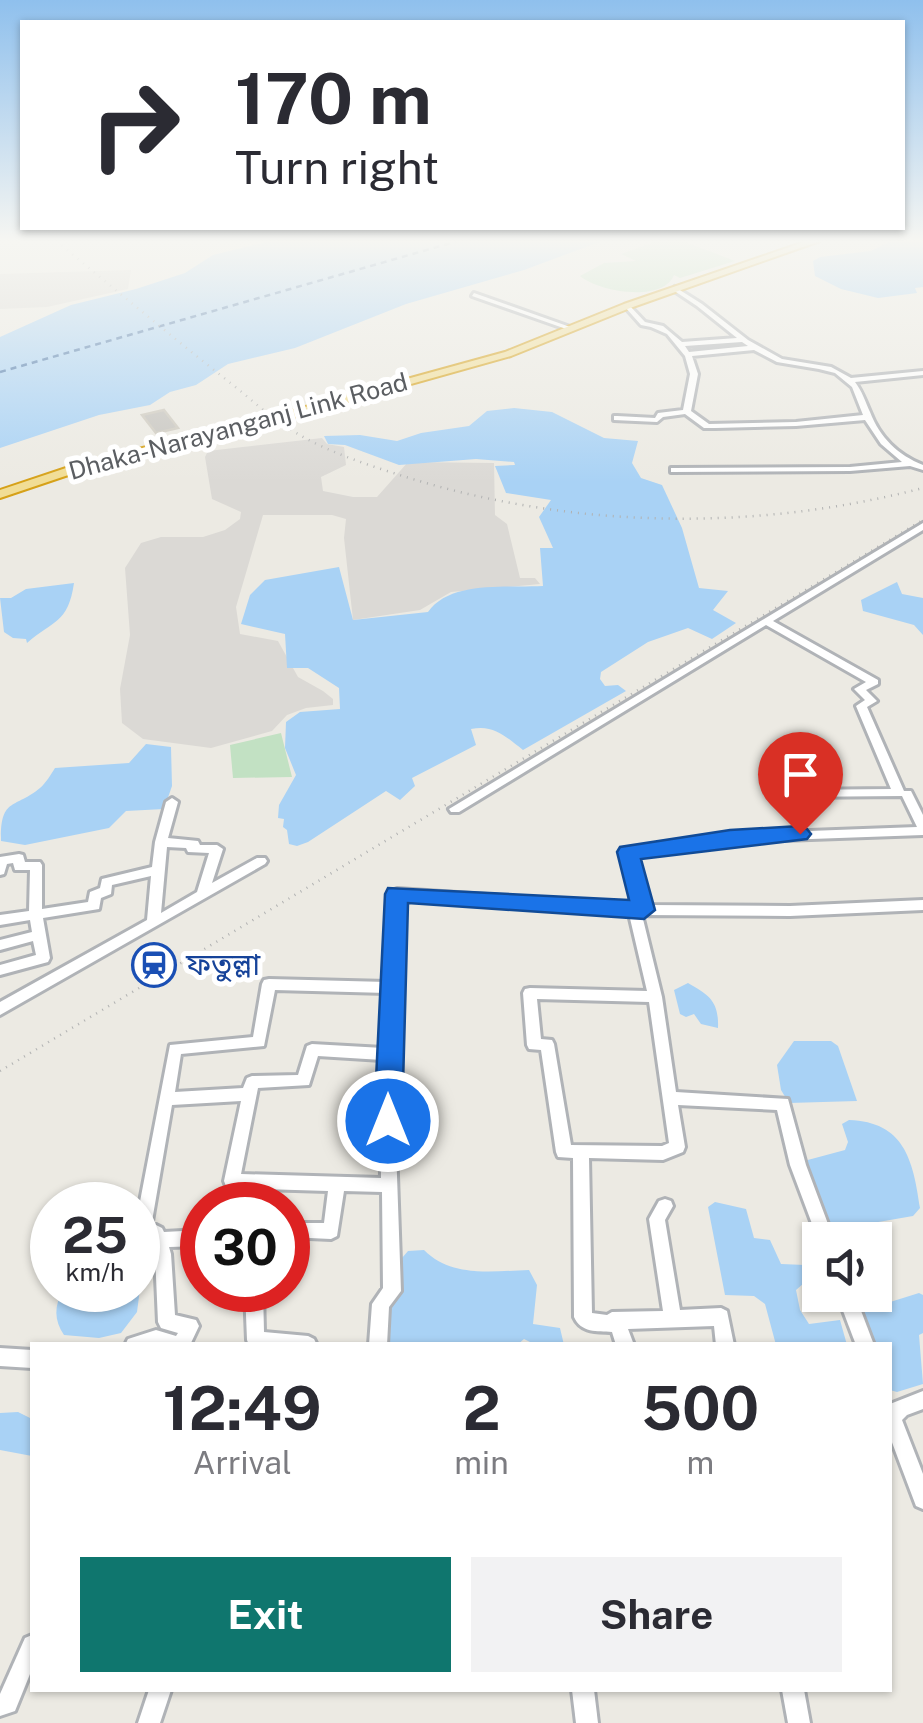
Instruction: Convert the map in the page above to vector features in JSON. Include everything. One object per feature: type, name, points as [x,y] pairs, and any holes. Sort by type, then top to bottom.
[{"type":"highway","name":"Dhaka-Narayanganj Link Road","points":[[0,494],[88,464],[250,426],[460,368],[590,321]]},
{"type":"street","points":[[549,321],[572,329]]},
{"type":"street","points":[[641,321],[656,323],[691,358],[694,380],[687,412]]},
{"type":"street","points":[[721,321],[775,360],[817,366],[848,380],[864,399],[868,417],[896,457],[923,468]]},
{"type":"street","points":[[678,344],[743,340]]},
{"type":"street","points":[[686,354],[755,348]]},
{"type":"street","points":[[848,380],[923,374]]},
{"type":"street","points":[[617,418],[657,420],[661,415],[687,412],[707,426],[715,426],[868,417]]},
{"type":"street","points":[[674,470],[850,469],[909,464]]},
{"type":"street","points":[[455,809],[923,526]]},
{"type":"street","points":[[767,622],[874,682],[859,688],[872,701],[861,706],[899,793],[794,794]]},
{"type":"street","points":[[655,997],[530,993],[534,1044],[547,1044],[564,1152],[671,1152],[677,1147],[655,997],[628,852],[730,838],[923,828],[907,794]]},
{"type":"street","points":[[153,923],[161,842],[172,802]]},
{"type":"street","points":[[161,842],[194,844],[192,849],[217,849],[202,895]]},
{"type":"street","points":[[0,871],[1,861],[19,858],[20,867],[36,865],[35,913],[44,958],[0,970]]},
{"type":"street","points":[[0,1009],[261,861]]},
{"type":"street","points":[[0,920],[94,906],[95,895],[106,891],[106,882],[158,870]]},
{"type":"street","points":[[378,1342],[381,1304],[392,1291],[390,1054],[397,894],[639,910],[790,911],[923,904]]},
{"type":"street","points":[[0,945],[38,934]]},
{"type":"street","points":[[151,1182],[175,1048],[259,1042],[269,984],[394,988]]},
{"type":"street","points":[[390,1054],[312,1050],[304,1081],[252,1082],[232,1181],[390,1184]]},
{"type":"street","points":[[166,1099],[248,1094]]},
{"type":"street","points":[[670,1098],[782,1104],[798,1165],[819,1222]]},
{"type":"street","points":[[581,1150],[583,1316],[590,1322],[720,1317],[724,1342]]},
{"type":"street","points":[[310,1231],[330,1231],[337,1183]]},
{"type":"street","points":[[665,1206],[656,1220],[673,1319]]},
{"type":"street","points":[[160,1244],[166,1322],[190,1326],[178,1342]]},
{"type":"street","points":[[255,1312],[256,1340],[277,1342]]},
{"type":"street","points":[[852,1312],[864,1342]]},
{"type":"street","points":[[612,1321],[618,1324],[624,1342]]},
{"type":"street","points":[[0,1357],[30,1360]]},
{"type":"street","points":[[892,1415],[923,1400]]},
{"type":"street","points":[[892,1421],[923,1500]]},
{"type":"street","points":[[0,1705],[8,1703],[30,1649]]},
{"type":"street","points":[[150,1723],[159,1692]]},
{"type":"street","points":[[584,1692],[587,1723]]},
{"type":"street","points":[[794,1692],[799,1723]]},
{"type":"shaded area","points":[[322,438],[327,444],[344,447],[346,465],[321,477],[323,491],[353,497],[377,497],[408,462],[494,463],[495,515],[507,524],[520,578],[535,578],[540,584],[451,592],[420,610],[353,620],[344,538],[346,519],[332,515],[263,515],[236,607],[240,634],[278,641],[298,677],[333,699],[333,705],[306,708],[287,715],[272,731],[211,748],[143,739],[122,723],[120,689],[130,635],[125,568],[141,543],[161,537],[203,537],[225,530],[240,519],[241,512],[212,499],[205,457],[208,451]]},
{"type":"green space","points":[[281,733],[292,777],[233,778],[230,745]]},
{"type":"water","points":[[35,321],[362,321],[295,348],[228,364],[196,385],[170,392],[150,405],[99,415],[0,448],[0,337]]},
{"type":"water","points":[[514,408],[552,412],[604,438],[638,441],[632,463],[641,478],[662,485],[682,528],[699,588],[728,591],[713,610],[736,623],[712,639],[688,628],[648,642],[601,672],[605,686],[618,685],[626,691],[523,750],[493,730],[471,729],[476,745],[412,778],[415,786],[400,800],[386,791],[308,842],[289,844],[284,819],[278,818],[279,805],[296,775],[285,748],[286,722],[300,712],[340,709],[339,688],[308,668],[287,668],[285,634],[241,624],[250,595],[265,580],[339,567],[353,620],[428,612],[438,602],[465,590],[543,586],[540,548],[553,548],[539,517],[551,500],[506,493],[495,466],[515,465],[514,462],[476,459],[399,465],[345,445],[328,444],[324,436],[360,435],[397,441],[469,426],[487,411]]},
{"type":"water","points":[[897,582],[902,594],[923,598],[923,635],[914,625],[863,611],[861,600]]},
{"type":"water","points":[[74,583],[63,614],[27,643],[26,639],[4,632],[0,598],[11,598],[26,589]]},
{"type":"water","points":[[146,744],[171,747],[172,786],[164,809],[126,811],[109,828],[25,845],[1,841],[6,810],[40,788],[55,768],[129,763]]},
{"type":"water","points":[[688,983],[711,1000],[717,1011],[718,1028],[701,1024],[694,1014],[680,1014],[674,990]]},
{"type":"water","points":[[794,1041],[831,1041],[838,1046],[857,1101],[789,1103],[781,1090],[777,1065]]},
{"type":"water","points":[[849,1120],[868,1122],[894,1136],[902,1146],[914,1174],[920,1208],[913,1216],[878,1222],[822,1222],[804,1161],[845,1150],[848,1142],[842,1124]]},
{"type":"water","points":[[715,1202],[746,1209],[754,1238],[770,1240],[781,1264],[802,1265],[802,1285],[796,1290],[800,1310],[809,1324],[840,1320],[846,1342],[775,1342],[765,1304],[754,1296],[725,1295],[708,1207]]},
{"type":"water","points":[[424,1250],[460,1269],[529,1270],[537,1285],[533,1324],[560,1328],[563,1342],[387,1342],[396,1265],[408,1251]]},
{"type":"water","points":[[923,1295],[923,1333],[919,1335],[923,1384],[892,1391],[892,1342],[868,1342],[857,1314],[892,1312],[892,1301]]},
{"type":"water","points":[[137,1312],[121,1333],[99,1338],[64,1335],[56,1313]]},
{"type":"water","points":[[18,1412],[30,1418],[30,1456],[0,1450],[0,1413]]},
{"type":"building","points":[[164,410],[178,428],[156,433],[142,415]]},
{"type":"ferry route","points":[[0,372],[177,321]]},
{"type":"railway","points":[[154,321],[262,409],[306,439],[363,463],[469,494],[598,515],[729,518],[859,502],[923,488]]},
{"type":"railway","points":[[0,1071],[923,520]]},
{"type":"place","name":"ফতুল্লা","points":[[154,965]]},
{"type":"route","points":[[388,1121],[397,894],[644,910],[628,852],[730,838],[800,834]]}]
